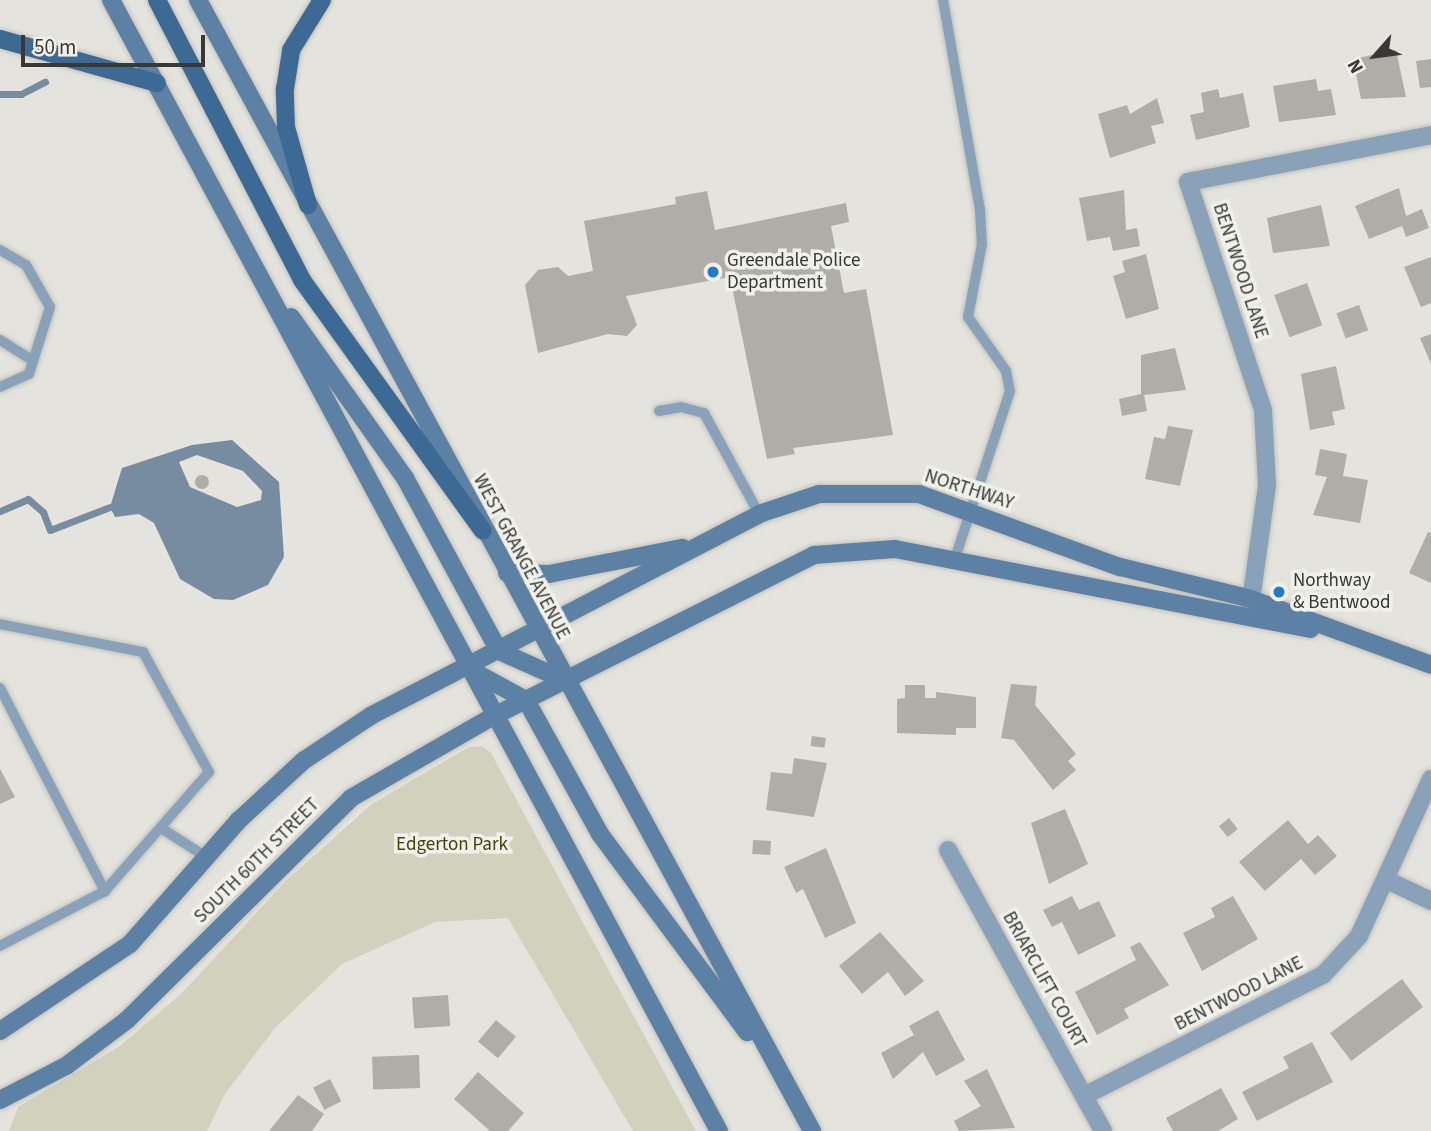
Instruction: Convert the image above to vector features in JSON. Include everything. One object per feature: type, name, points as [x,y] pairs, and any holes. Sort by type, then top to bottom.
[{"type":"main road","points":[[157,0],[302,280],[484,531]]},
{"type":"main road","points":[[308,205],[286,127],[285,89],[291,50],[322,0]]},
{"type":"main road","points":[[0,39],[157,83]]},
{"type":"street","points":[[111,0],[465,667],[719,1131]]},
{"type":"street","name":"WEST GRANGE AVENUE","points":[[198,0],[538,633],[812,1131]]},
{"type":"street","name":"BENTWOOD LANE","points":[[1249,618],[1267,485],[1263,410],[1188,182],[1431,135]]},
{"type":"street","points":[[254,268],[405,478],[499,651],[564,680]]},
{"type":"street","name":"NORTHWAY","points":[[538,633],[759,514],[819,494],[862,490],[919,494],[975,510],[1120,566],[1251,599],[1431,664]]},
{"type":"street","points":[[506,573],[639,560],[705,541]]},
{"type":"street","name":"NORTHWAY","points":[[564,680],[814,555],[895,549],[1361,639]]},
{"type":"street","name":"SOUTH 60TH STREET","points":[[0,1031],[130,944],[208,858],[303,761],[372,715],[538,633]]},
{"type":"street","points":[[465,667],[526,700],[600,834],[785,1082]]},
{"type":"street","name":"SOUTH 60TH STREET","points":[[0,1100],[66,1066],[127,1020],[351,798],[492,717],[564,680]]},
{"type":"street","name":"BENTWOOD LANE","points":[[1084,1096],[1323,975],[1359,936],[1389,881],[1431,779]]},
{"type":"street","name":"BRIARCLIFT COURT","points":[[948,850],[1103,1131]]},
{"type":"street","points":[[1389,881],[1431,901]]},
{"type":"lane","points":[[943,0],[980,209],[982,244],[968,317],[1006,371],[1010,391],[975,510],[954,561]]},
{"type":"lane","points":[[0,250],[26,265],[50,307],[29,374],[0,387]]},
{"type":"lane","points":[[0,340],[33,361]]},
{"type":"lane","points":[[659,411],[681,407],[704,413],[759,514]]},
{"type":"lane","points":[[0,624],[143,652],[209,772],[105,891],[0,946]]},
{"type":"lane","points":[[0,688],[105,891]]},
{"type":"lane","points":[[161,828],[208,858]]},
{"type":"green space","name":"Edgerton Park","points":[[482,746],[491,753],[696,1131],[633,1131],[508,918],[435,922],[342,964],[275,1028],[225,1094],[207,1131],[9,1131],[18,1107],[120,1046],[181,994],[287,880],[372,804],[469,747]]},
{"type":"water","points":[[232,440],[279,482],[284,557],[268,585],[233,600],[214,599],[180,579],[154,523],[139,514],[115,517],[110,507],[122,468],[192,445]],"holes":[[[197,455],[243,471],[262,491],[261,500],[237,507],[190,487],[179,462]]]},
{"type":"building","points":[[1396,50],[1406,97],[1361,99],[1353,59]]},
{"type":"building","points":[[1431,59],[1431,87],[1420,88],[1416,61]]},
{"type":"building","points":[[1316,79],[1318,91],[1331,89],[1336,115],[1279,122],[1273,86]]},
{"type":"building","points":[[1218,89],[1220,98],[1243,93],[1250,127],[1196,140],[1190,115],[1204,112],[1201,93]]},
{"type":"building","points":[[1157,98],[1164,123],[1151,126],[1156,143],[1110,158],[1098,114],[1127,105],[1130,114]]},
{"type":"building","points":[[1399,188],[1406,216],[1422,209],[1429,228],[1406,237],[1402,226],[1369,239],[1355,206]]},
{"type":"building","points":[[1124,190],[1126,230],[1137,228],[1140,246],[1113,251],[1110,237],[1087,241],[1079,198]]},
{"type":"building","points":[[707,191],[715,230],[846,203],[849,222],[831,226],[844,293],[866,289],[893,435],[793,448],[795,454],[767,459],[730,277],[626,296],[637,325],[627,336],[608,334],[538,353],[525,285],[538,270],[558,267],[568,276],[593,271],[584,221],[676,204],[675,197]]},
{"type":"building","points":[[1321,205],[1330,246],[1273,253],[1267,218]]},
{"type":"building","points":[[1146,254],[1159,309],[1126,319],[1113,276],[1125,272],[1122,261]]},
{"type":"building","points":[[1431,257],[1431,303],[1421,307],[1404,267]]},
{"type":"building","points":[[1307,283],[1322,325],[1290,337],[1274,295]]},
{"type":"building","points":[[1359,305],[1368,330],[1346,339],[1336,313]]},
{"type":"building","points":[[1431,334],[1431,364],[1420,338]]},
{"type":"building","points":[[1175,348],[1186,390],[1144,395],[1147,411],[1122,416],[1119,399],[1141,394],[1141,355]]},
{"type":"building","points":[[1336,366],[1345,409],[1332,412],[1335,425],[1310,430],[1301,374]]},
{"type":"building","points":[[1168,426],[1193,430],[1180,486],[1145,479],[1154,437],[1165,439]]},
{"type":"building","points":[[1320,449],[1347,454],[1343,476],[1368,480],[1360,523],[1313,515],[1327,477],[1315,475]]},
{"type":"building","points":[[199,475],[205,475],[209,482],[205,489],[199,489],[195,485],[195,479]]},
{"type":"building","points":[[1428,532],[1431,533],[1431,583],[1409,573]]},
{"type":"building","points":[[1011,684],[1037,686],[1035,705],[1076,754],[1068,761],[1076,770],[1053,790],[1014,740],[1001,738]]},
{"type":"building","points":[[905,685],[925,685],[925,698],[936,698],[936,692],[976,697],[976,728],[956,728],[956,735],[897,733],[897,699],[905,698]]},
{"type":"building","points":[[812,736],[826,738],[824,748],[811,746]]},
{"type":"building","points":[[794,758],[827,763],[814,817],[766,810],[771,772],[792,774]]},
{"type":"building","points":[[0,769],[15,797],[0,804]]},
{"type":"building","points":[[1065,809],[1088,864],[1049,884],[1031,823]]},
{"type":"building","points":[[1229,818],[1238,829],[1228,837],[1219,826]]},
{"type":"building","points":[[1288,820],[1308,844],[1318,835],[1337,856],[1315,875],[1301,859],[1265,891],[1239,862]]},
{"type":"building","points":[[753,840],[771,841],[770,855],[752,854]]},
{"type":"building","points":[[826,848],[856,923],[825,938],[803,889],[796,893],[784,867]]},
{"type":"building","points":[[1072,896],[1079,910],[1099,901],[1116,936],[1078,955],[1062,922],[1052,927],[1043,910]]},
{"type":"building","points":[[1233,896],[1258,939],[1202,971],[1183,933],[1215,917],[1211,908]]},
{"type":"building","points":[[880,932],[924,981],[905,996],[888,972],[862,994],[839,966]]},
{"type":"building","points":[[1140,942],[1169,985],[1124,1009],[1129,1018],[1097,1035],[1075,992],[1136,960],[1130,947]]},
{"type":"building","points":[[1402,979],[1423,1007],[1351,1061],[1330,1033]]},
{"type":"building","points":[[448,995],[450,1026],[414,1028],[412,998]]},
{"type":"building","points":[[938,1010],[965,1060],[936,1076],[923,1052],[893,1079],[881,1053],[914,1035],[909,1026]]},
{"type":"building","points":[[496,1020],[516,1037],[498,1058],[478,1041]]},
{"type":"building","points":[[1312,1042],[1333,1082],[1257,1121],[1242,1092],[1289,1068],[1283,1057]]},
{"type":"building","points":[[419,1055],[420,1088],[373,1090],[372,1057]]},
{"type":"building","points":[[987,1069],[1015,1128],[959,1131],[954,1121],[981,1106],[964,1081]]},
{"type":"building","points":[[478,1072],[524,1113],[508,1131],[490,1131],[454,1099]]},
{"type":"building","points":[[330,1079],[341,1101],[324,1110],[313,1088]]},
{"type":"building","points":[[1221,1088],[1238,1119],[1218,1131],[1173,1131],[1166,1118]]},
{"type":"building","points":[[298,1095],[324,1114],[312,1131],[269,1131]]},
{"type":"waterway","points":[[0,94],[21,94],[45,82]]},
{"type":"waterway","points":[[0,511],[28,499],[43,512],[50,530],[110,507]]},
{"type":"place","name":"Greendale Police Department","points":[[713,272]]},
{"type":"place","name":"Northway & Bentwood","points":[[1279,592]]}]
